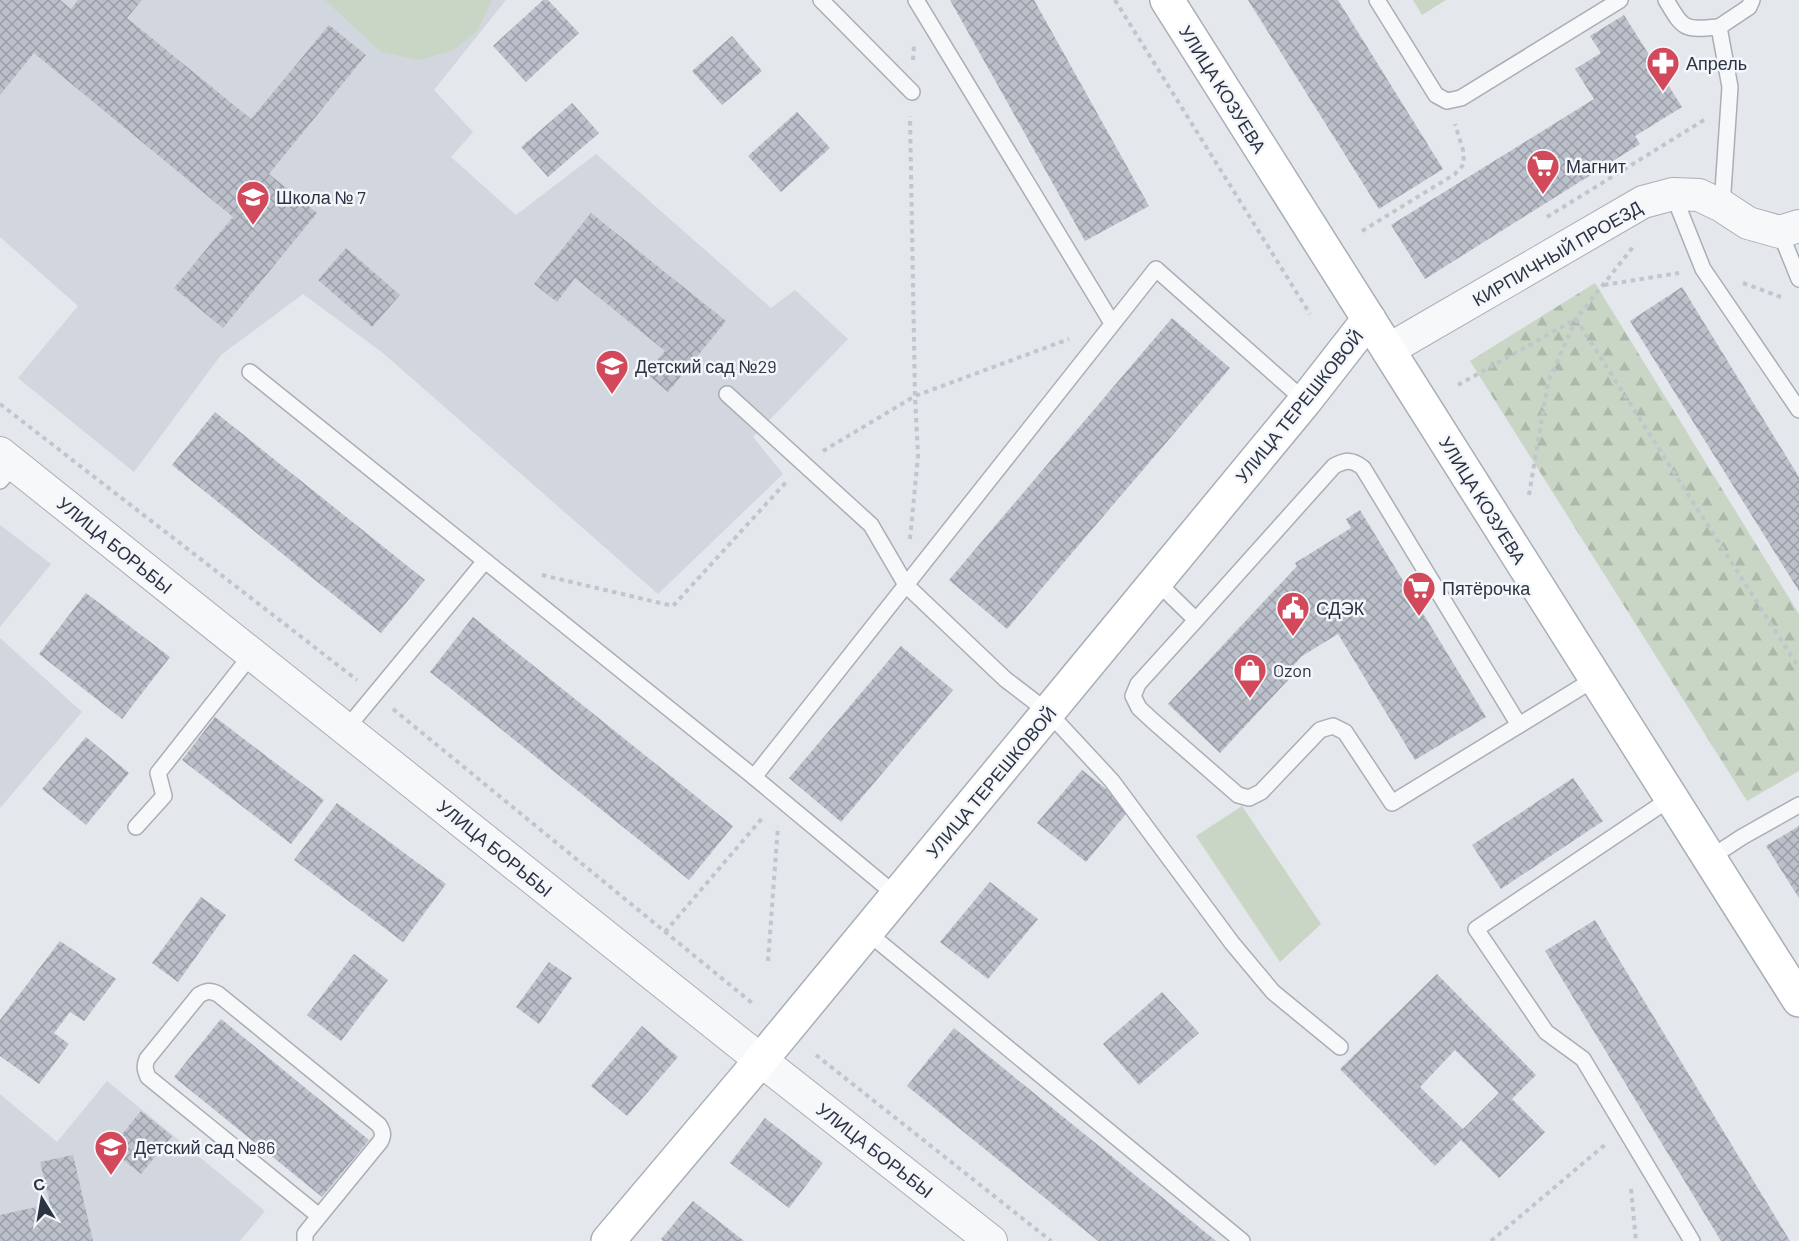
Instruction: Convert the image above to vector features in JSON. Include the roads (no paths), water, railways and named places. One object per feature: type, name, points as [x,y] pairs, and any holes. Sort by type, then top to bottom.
[{"type":"street","name":"УЛИЦА КОЗУЕВА","points":[[1167,0],[1799,1000]]},
{"type":"street","name":"КИРПИЧНЫЙ ПРОЕЗД","points":[[1388,350],[1643,202],[1673,194],[1699,195],[1748,224],[1790,229]]},
{"type":"street","name":"УЛИЦА ТЕРЕШКОВОЙ","points":[[608,1241],[897,896],[1305,401],[1369,319]]},
{"type":"street","name":"УЛИЦА БОРЬБЫ","points":[[5,466],[252,654],[991,1241]]},
{"type":"lane","points":[[821,0],[912,92]]},
{"type":"lane","points":[[1377,0],[1436,94],[1447,101],[1461,98],[1620,0]]},
{"type":"lane","points":[[1666,0],[1679,21],[1685,27],[1695,29],[1719,27],[1749,7],[1752,0]]},
{"type":"lane","points":[[916,1],[1112,323]]},
{"type":"lane","points":[[1719,27],[1730,87],[1722,207]]},
{"type":"lane","points":[[1673,194],[1703,268],[1799,410]]},
{"type":"lane","points":[[1790,229],[1799,279]]},
{"type":"lane","points":[[754,777],[1156,269],[1305,401]]},
{"type":"lane","points":[[250,372],[754,777],[897,896]]},
{"type":"lane","points":[[727,394],[872,525],[906,585],[1005,679],[1048,712],[1112,781],[1232,943],[1273,992],[1340,1047]]},
{"type":"lane","points":[[1519,725],[1363,468],[1355,461],[1346,460],[1334,466],[1138,684],[1133,696],[1139,708],[1238,795],[1249,798],[1261,792],[1320,730],[1333,726],[1345,732],[1392,802],[1519,725],[1596,678]]},
{"type":"lane","points":[[346,729],[485,561]]},
{"type":"lane","points":[[1156,581],[1196,620]]},
{"type":"lane","points":[[136,827],[164,796],[158,773],[252,654]]},
{"type":"lane","points":[[1671,798],[1476,929],[1546,1032],[1583,1059],[1692,1241]]},
{"type":"lane","points":[[1710,858],[1799,805]]},
{"type":"lane","points":[[867,932],[1242,1241]]},
{"type":"lane","points":[[304,1241],[305,1234],[380,1142],[383,1137],[382,1131],[370,1118],[218,994],[212,991],[205,992],[147,1059],[144,1065],[145,1072],[148,1077],[319,1216]]},
{"type":"place","name":"Апрель","points":[[1663,92]]},
{"type":"place","name":"Магнит","points":[[1543,195]]},
{"type":"place","name":"Школа № 7","points":[[253,226]]},
{"type":"place","name":"Детский сад №29","points":[[612,395]]},
{"type":"place","name":"Пятёрочка","points":[[1419,617]]},
{"type":"place","name":"СДЭК","points":[[1293,637]]},
{"type":"place","name":"Ozon","points":[[1250,699]]},
{"type":"place","name":"Детский сад №86","points":[[111,1176]]}]
